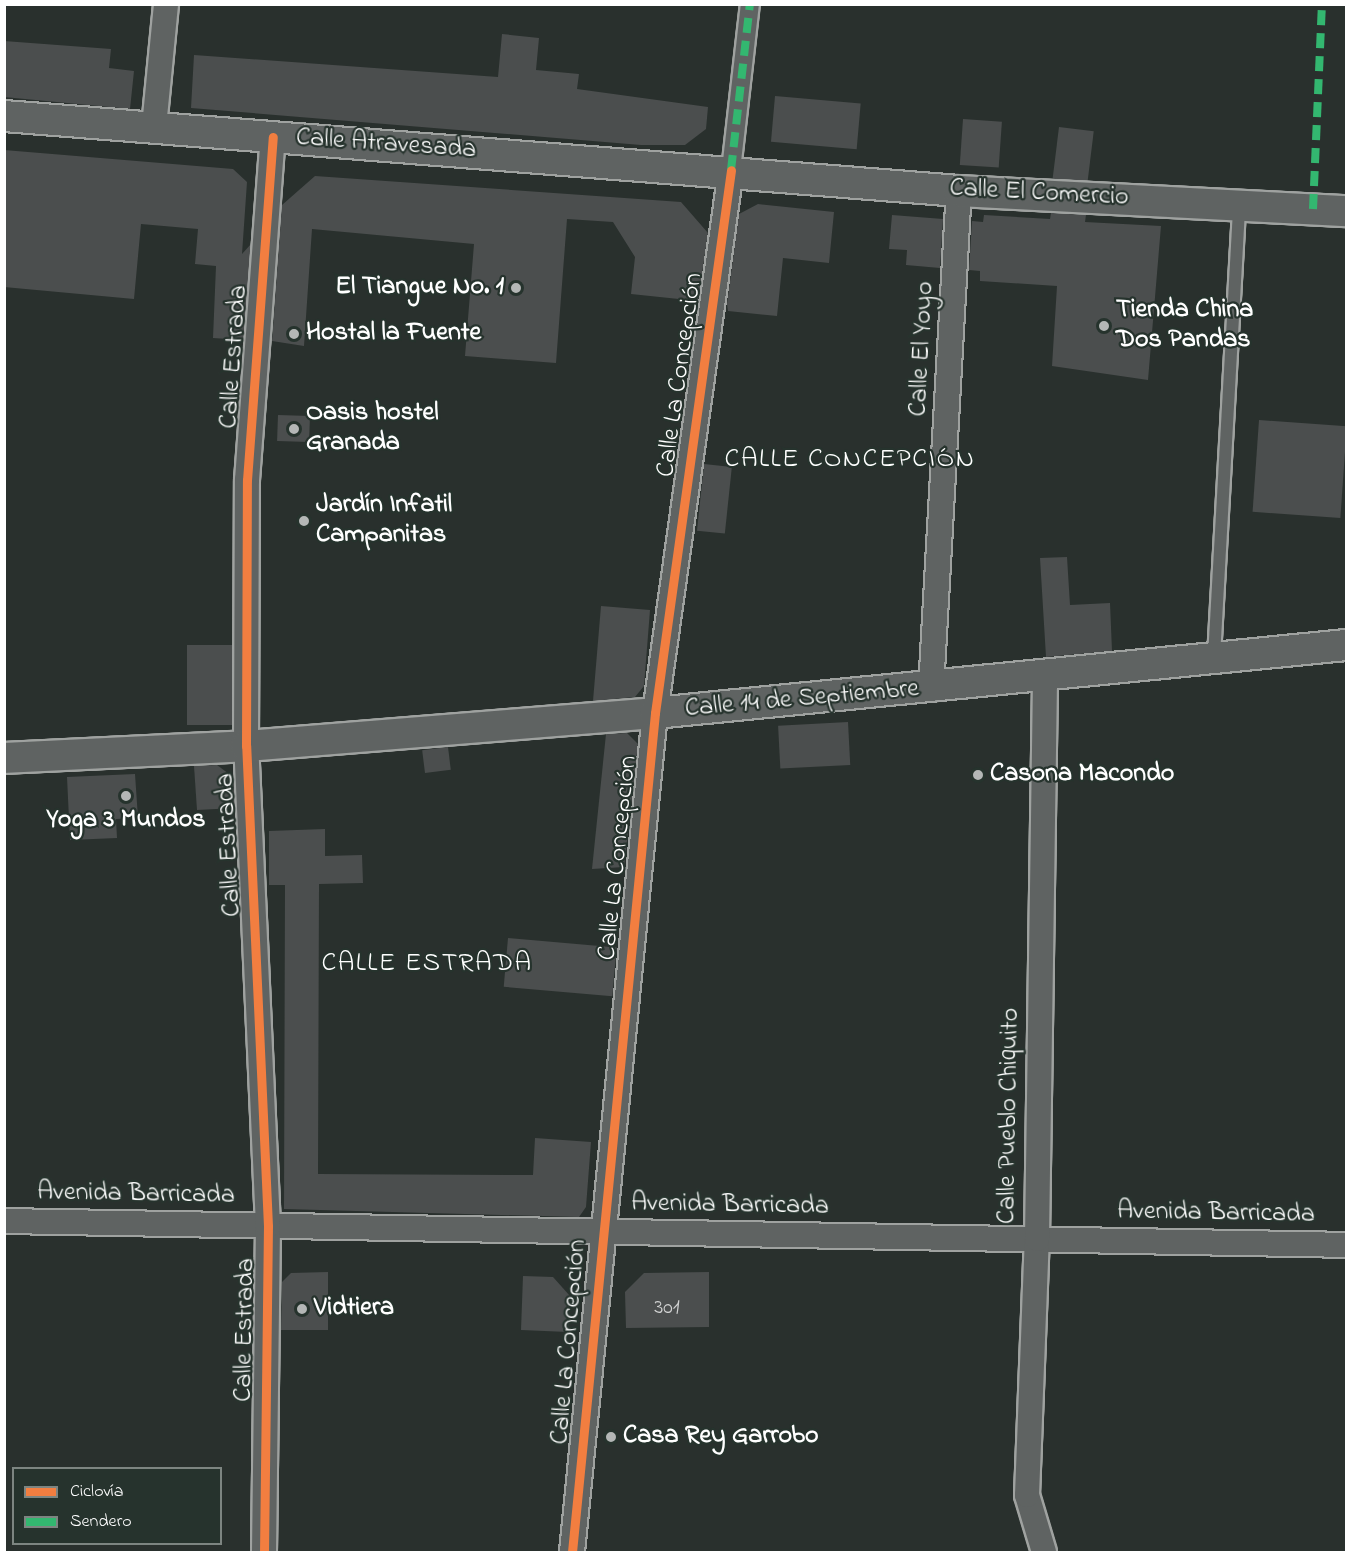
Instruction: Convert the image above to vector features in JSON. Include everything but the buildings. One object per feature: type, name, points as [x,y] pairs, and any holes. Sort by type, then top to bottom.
[{"type":"street","points":[[154,127],[166,4]]},
{"type":"street","name":"Calle La Concepción","points":[[572,1552],[655,713],[731,170],[750,4]]},
{"type":"street","name":"Calle Atravesada","points":[[4,116],[731,170]]},
{"type":"street","name":"Calle Estrada","points":[[264,1552],[268,1226],[246,746],[247,480],[273,137]]},
{"type":"street","name":"Calle El Comercio","points":[[731,170],[959,191],[1347,211]]},
{"type":"street","name":"Calle El Yoyo","points":[[931,689],[959,191]]},
{"type":"street","name":"Calle 14 de Septiembre","points":[[4,758],[246,746],[655,713],[1045,678],[1214,657],[1347,645]]},
{"type":"street","name":"Calle Pueblo Chiquito","points":[[1044,1552],[1028,1495],[1037,1239],[1045,678]]},
{"type":"street","name":"Avenida Barricada","points":[[4,1221],[1347,1245]]},
{"type":"lane","points":[[1214,657],[1239,204]]},
{"type":"marked path","points":[[731,170],[750,4]]},
{"type":"marked path","points":[[1313,209],[1322,4]]},
{"type":"cycle path","points":[[264,1552],[268,1226],[246,746],[247,480],[273,137]]},
{"type":"cycle path","points":[[572,1552],[655,713],[731,170]]},
{"type":"place","name":"El Tiangue No. 1","points":[[516,288]]},
{"type":"place","name":"Tienda China Dos Pandas","points":[[1104,326]]},
{"type":"place","name":"Hostal la Fuente","points":[[294,334]]},
{"type":"place","name":"Oasis hostel Granada","points":[[294,429]]},
{"type":"place","name":"Jardín Infatil Campanitas","points":[[304,521]]},
{"type":"place","name":"Casona Macondo","points":[[978,775]]},
{"type":"place","name":"Yoga 3 Mundos","points":[[126,796]]},
{"type":"place","name":"Vidtiera","points":[[302,1309]]},
{"type":"place","name":"Casa Rey Garrobo","points":[[611,1437]]},
{"type":"district","name":"CALLE CONCEPCIÓN","points":[[850,460]]},
{"type":"district","name":"CALLE ESTRADA","points":[[427,964]]}]
